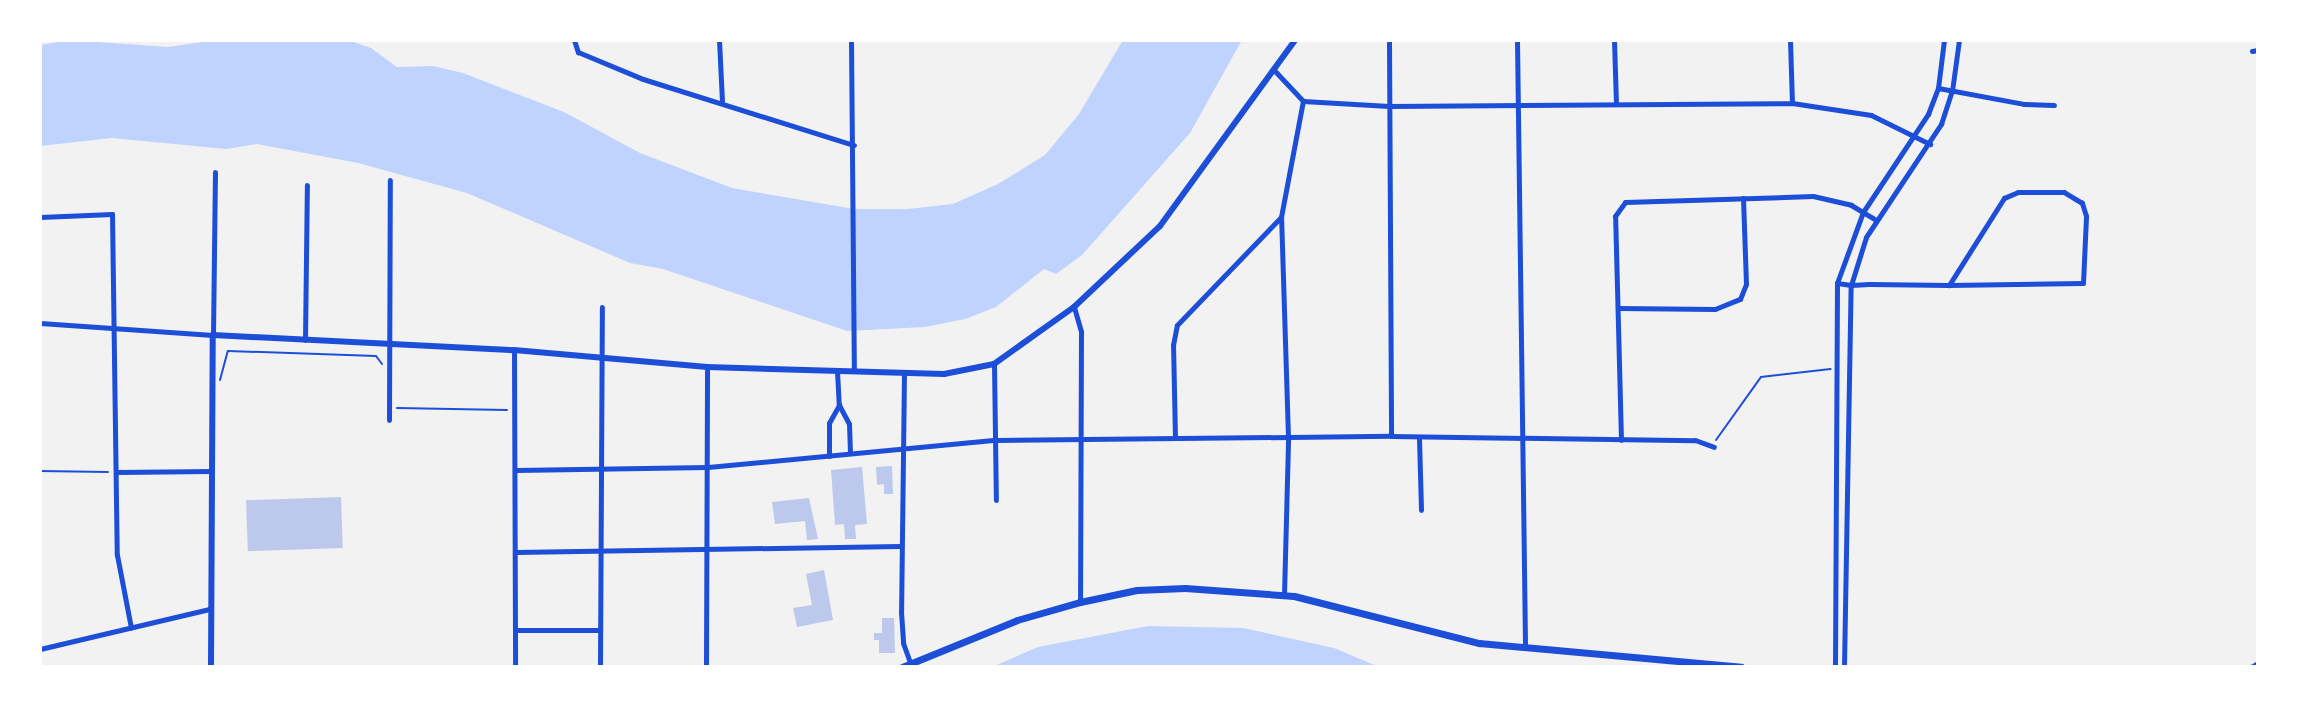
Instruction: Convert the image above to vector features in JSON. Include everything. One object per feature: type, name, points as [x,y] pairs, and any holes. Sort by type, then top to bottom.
[{"type":"main road","points":[[902,667],[1017,620],[1080,602],[1151,589],[1284,594],[1442,636],[1741,667]]},
{"type":"street","points":[[574,40],[578,51],[643,79],[722,101],[853,145]]},
{"type":"street","points":[[719,40],[722,101]]},
{"type":"street","points":[[851,40],[855,192],[854,371]]},
{"type":"street","points":[[40,325],[514,351],[707,367],[944,374],[993,365],[1074,307],[1160,226],[1295,40]]},
{"type":"street","points":[[1389,40],[1391,436]]},
{"type":"street","points":[[1517,40],[1525,645]]},
{"type":"street","points":[[1614,40],[1616,103]]},
{"type":"street","points":[[1790,40],[1792,103]]},
{"type":"street","points":[[1835,667],[1833,537],[1837,283],[1863,212],[1917,136],[1938,88],[1944,40]]},
{"type":"street","points":[[1844,667],[1849,537],[1851,285],[1858,254],[1876,220],[1930,144],[1952,91],[1959,40]]},
{"type":"street","points":[[1273,69],[1303,101],[1389,106],[1792,103],[1871,115],[1930,144]]},
{"type":"street","points":[[1938,88],[2054,105]]},
{"type":"street","points":[[1284,594],[1288,437],[1281,217],[1303,101]]},
{"type":"street","points":[[211,667],[209,609],[215,172]]},
{"type":"street","points":[[389,419],[390,180]]},
{"type":"street","points":[[305,340],[307,185]]},
{"type":"street","points":[[1837,283],[1851,285],[1949,285],[2083,283],[2086,216],[2082,203],[2064,192],[2018,192],[2004,198],[1949,285]]},
{"type":"street","points":[[1621,440],[1615,216],[1625,202],[1813,196],[1863,212],[1876,220]]},
{"type":"street","points":[[1618,308],[1715,309],[1740,299],[1746,284],[1743,198]]},
{"type":"street","points":[[40,216],[112,214],[117,555],[131,628]]},
{"type":"street","points":[[1175,438],[1173,345],[1177,325],[1281,217]]},
{"type":"street","points":[[600,667],[602,307]]},
{"type":"street","points":[[1074,307],[1081,332],[1080,602]]},
{"type":"street","points":[[514,351],[517,631],[515,667]]},
{"type":"street","points":[[993,365],[996,500]]},
{"type":"street","points":[[706,667],[707,367]]},
{"type":"street","points":[[837,371],[839,405],[849,424],[850,453]]},
{"type":"street","points":[[904,373],[900,546],[903,643],[910,662]]},
{"type":"street","points":[[830,456],[829,423],[839,405]]},
{"type":"street","points":[[516,470],[708,467],[996,440],[1391,436],[1522,441],[1695,440],[1714,447]]},
{"type":"street","points":[[1419,438],[1421,510]]},
{"type":"street","points":[[116,472],[212,471]]},
{"type":"street","points":[[1833,537],[1849,537]]},
{"type":"street","points":[[516,552],[900,546]]},
{"type":"street","points":[[40,649],[209,609]]},
{"type":"street","points":[[517,631],[600,630]]},
{"type":"path","points":[[212,383],[222,379],[228,351],[376,356],[390,374]]},
{"type":"path","points":[[1714,447],[1717,433],[1761,377],[1835,370]]},
{"type":"path","points":[[390,408],[515,410]]},
{"type":"path","points":[[40,471],[116,472]]},
{"type":"water","points":[[69,40],[169,47],[216,40],[351,41],[371,48],[397,67],[433,66],[463,73],[564,112],[640,153],[732,188],[854,209],[908,209],[953,204],[998,184],[1045,155],[1079,114],[1123,40],[1242,40],[1190,133],[1082,255],[1056,274],[1044,269],[996,307],[965,319],[925,327],[847,331],[663,269],[630,263],[467,193],[358,163],[257,144],[226,149],[112,138],[40,146],[40,45]]},
{"type":"water","points":[[1148,626],[1243,628],[1334,648],[1379,667],[992,667],[1038,647]]},
{"type":"building","points":[[892,466],[893,494],[884,494],[884,484],[877,485],[876,467]]},
{"type":"building","points":[[862,467],[867,524],[855,525],[856,539],[845,539],[844,524],[835,525],[831,470]]},
{"type":"building","points":[[341,497],[343,548],[248,551],[246,500]]},
{"type":"building","points":[[809,498],[818,539],[807,540],[805,521],[775,524],[772,502]]},
{"type":"building","points":[[824,570],[833,620],[797,627],[793,608],[812,605],[806,574]]},
{"type":"building","points":[[882,618],[894,618],[895,653],[879,653],[879,640],[874,640],[874,633],[882,633]]}]
